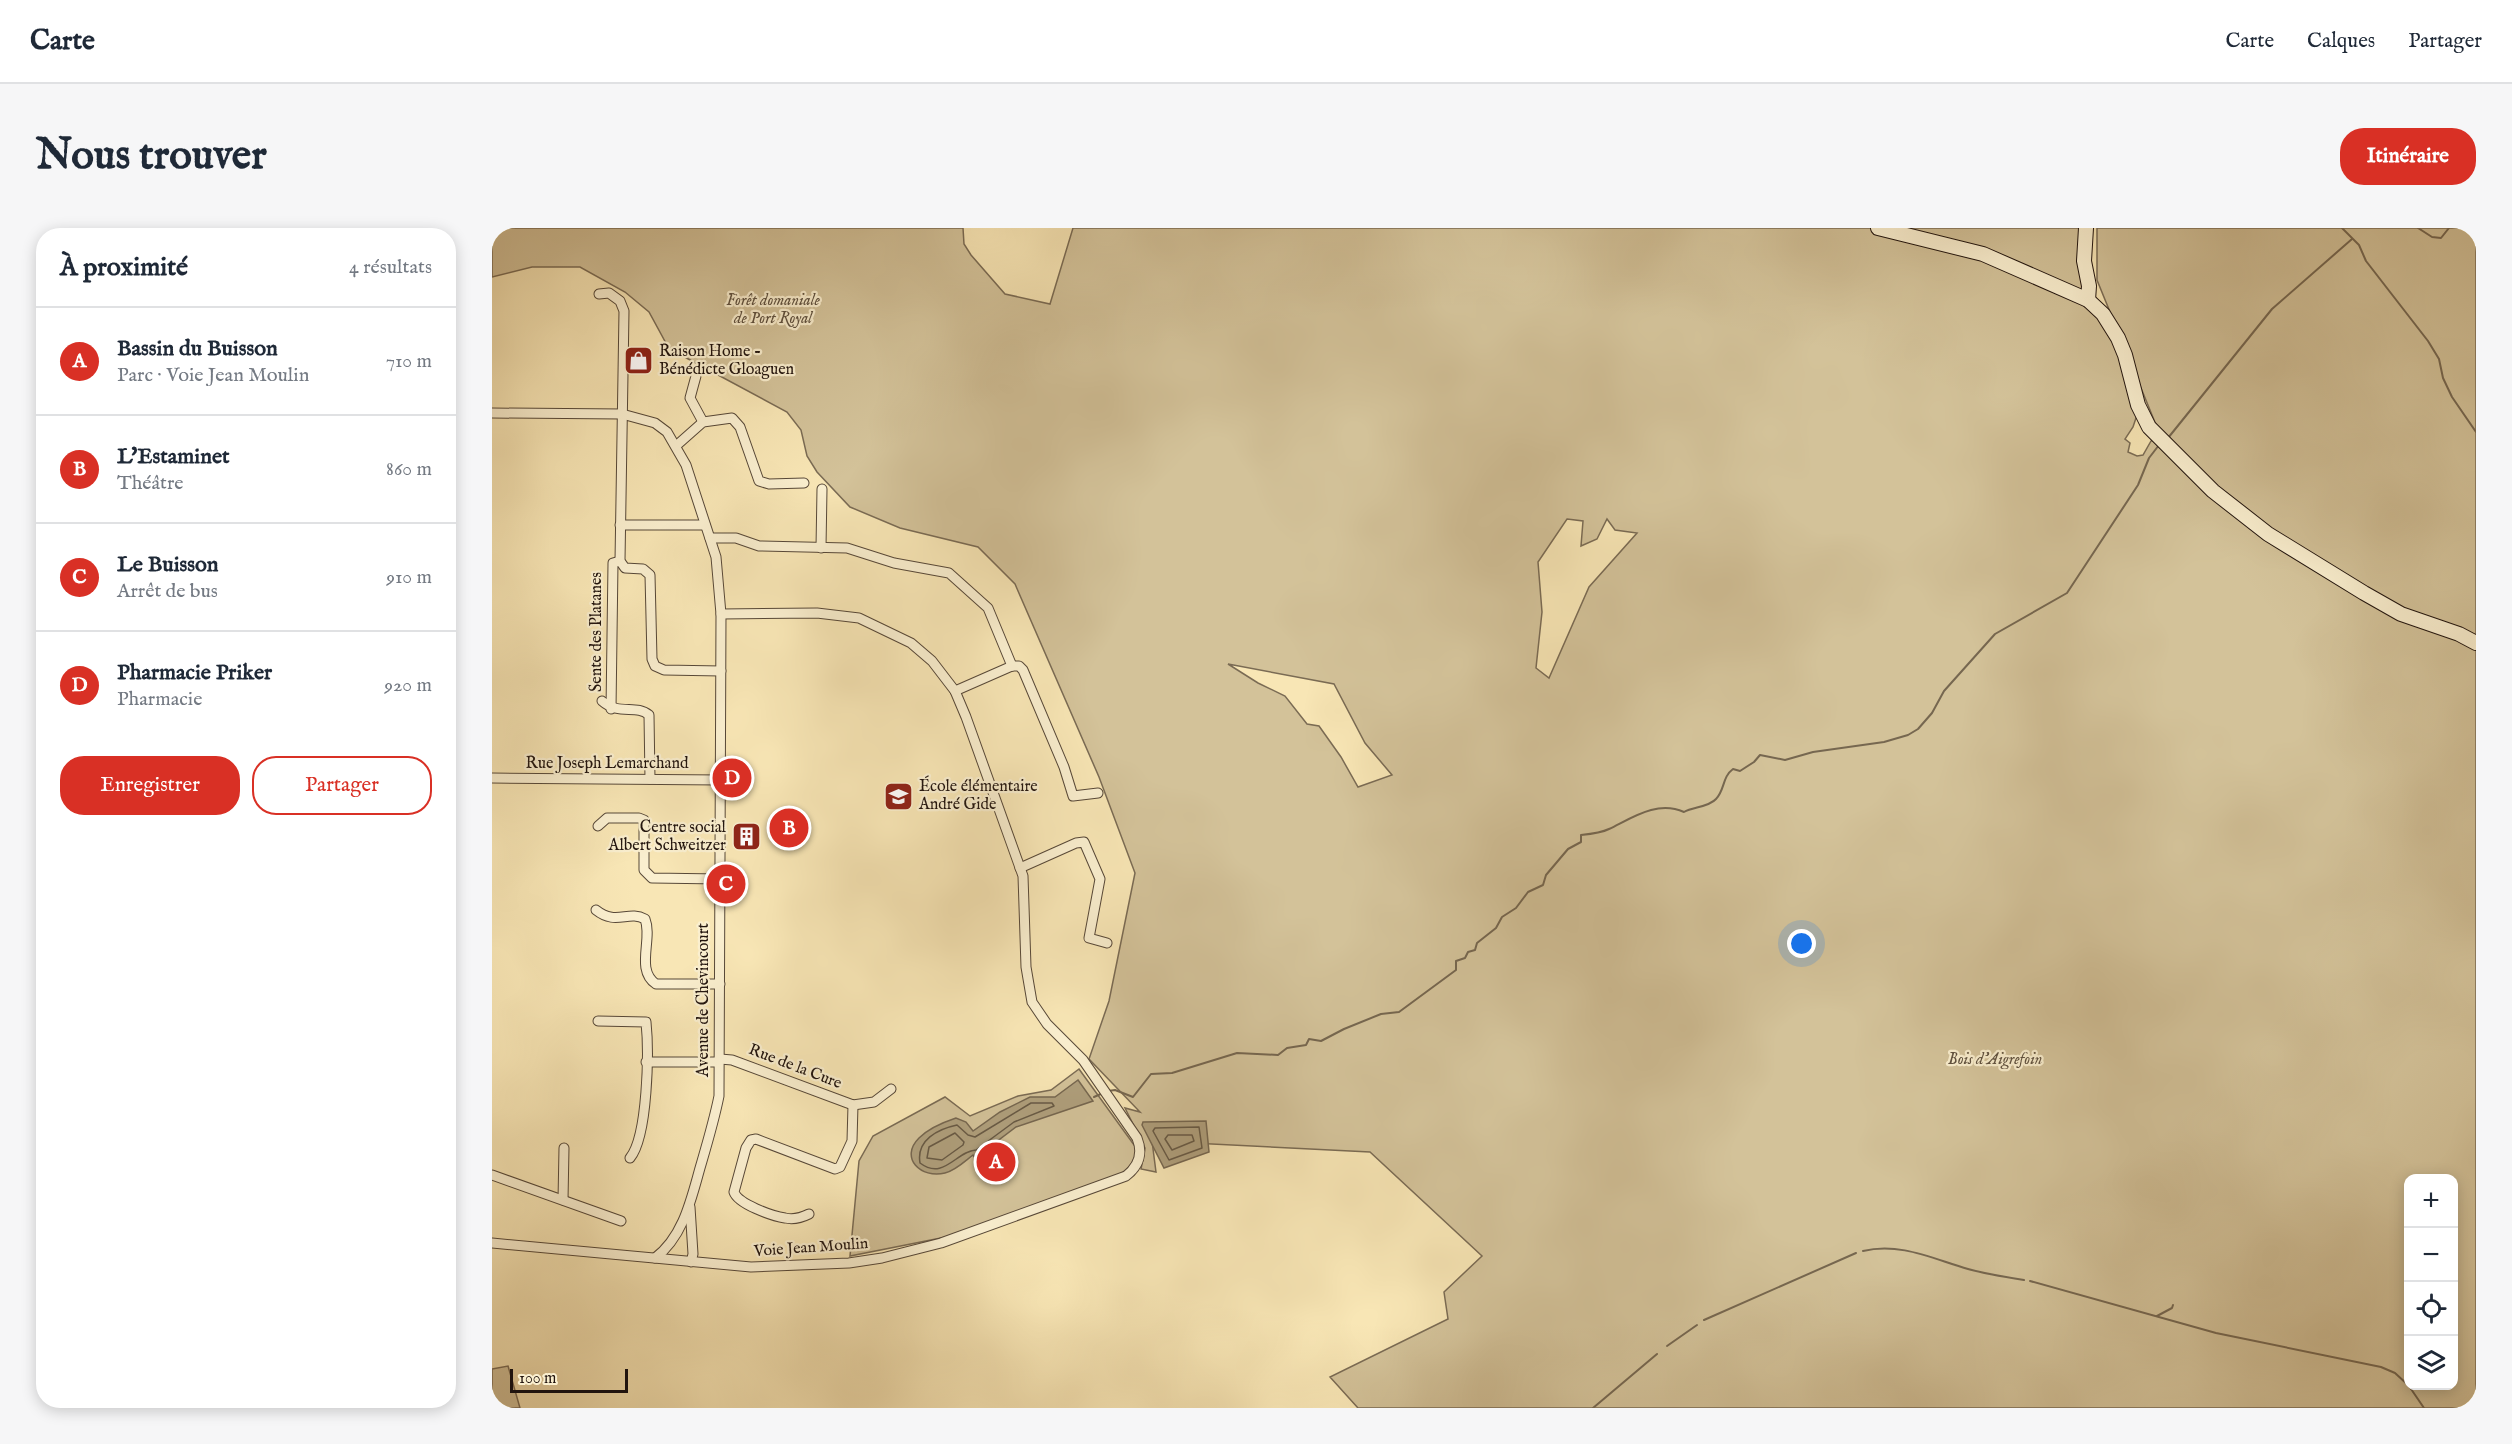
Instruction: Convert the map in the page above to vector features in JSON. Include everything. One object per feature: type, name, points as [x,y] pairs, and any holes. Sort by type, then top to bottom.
[{"type":"street","points":[[1878,228],[1983,254],[2088,300],[2099,308],[2118,338],[2125,354],[2138,405],[2149,427],[2213,491],[2268,534],[2373,598],[2401,614],[2459,634],[2476,643]]},
{"type":"street","points":[[2086,228],[2084,261],[2089,286],[2088,300]]},
{"type":"street","points":[[599,294],[609,293],[620,301],[624,311],[620,561],[625,568],[643,569],[650,574],[652,659],[655,666],[664,670],[721,671]]},
{"type":"street","points":[[696,376],[690,398],[703,422]]},
{"type":"street","points":[[492,413],[622,414],[655,423],[667,432],[677,445],[703,422],[729,417],[736,420],[759,481],[769,484],[804,483]]},
{"type":"street","name":"Avenue de Chevincourt","points":[[655,1258],[664,1251],[690,1207],[713,1128],[719,1096],[721,614],[719,578],[710,538],[677,445]]},
{"type":"street","points":[[821,548],[822,489]]},
{"type":"street","points":[[620,525],[705,525]]},
{"type":"street","points":[[710,538],[736,538],[759,546],[847,548],[894,564],[949,573],[988,608],[1012,666]]},
{"type":"street","name":"Sente des Platanes","points":[[611,709],[613,562],[620,561]]},
{"type":"street","points":[[721,614],[817,613],[859,618],[910,643],[932,661],[955,691],[1020,868],[1076,843],[1084,842],[1100,879],[1089,938],[1107,943]]},
{"type":"street","points":[[955,691],[1012,666],[1019,666],[1023,670],[1064,767],[1073,796],[1098,793]]},
{"type":"street","points":[[602,701],[611,709],[640,711],[649,715],[650,779]]},
{"type":"street","name":"Rue Joseph Lemarchand","points":[[492,778],[721,780]]},
{"type":"street","points":[[598,826],[607,818],[644,820],[644,870],[652,878],[720,879]]},
{"type":"street","name":"Voie Jean Moulin","points":[[492,1243],[751,1267],[808,1266],[872,1259],[957,1238],[1126,1176],[1136,1167],[1141,1151],[1137,1138],[1089,1068],[1047,1024],[1032,1002],[1028,982],[1023,876],[1020,868]]},
{"type":"street","points":[[596,910],[608,918],[640,917],[645,919],[646,968],[650,978],[656,984],[720,984]]},
{"type":"street","points":[[598,1021],[646,1022],[646,1101],[636,1146],[630,1158]]},
{"type":"street","name":"Rue de la Cure","points":[[646,1062],[732,1060],[853,1105],[874,1102],[891,1089]]},
{"type":"street","points":[[809,1214],[799,1218],[783,1218],[741,1202],[734,1192],[746,1148],[750,1140],[756,1139],[835,1168],[840,1167],[852,1141],[853,1105]]},
{"type":"street","points":[[563,1200],[564,1148]]},
{"type":"street","points":[[492,1175],[621,1221]]},
{"type":"street","name":"Avenue de Chevincourt","points":[[690,1207],[693,1254],[691,1262]]},
{"type":"green space","points":[[492,228],[963,228],[964,244],[971,255],[1005,294],[1050,304],[1073,228],[2081,228],[2080,269],[2117,344],[2138,412],[2133,427],[2125,439],[2130,443],[2128,452],[2137,456],[2143,455],[2151,441],[2161,437],[2097,280],[2097,228],[2476,228],[2476,1408],[1358,1408],[1330,1377],[1448,1319],[1444,1292],[1482,1256],[1370,1152],[1152,1141],[1156,1172],[1141,1169],[1145,1148],[1125,1108],[1140,1112],[1089,1059],[1109,1001],[1135,873],[1099,777],[1015,584],[978,547],[900,528],[850,507],[817,472],[807,456],[801,430],[787,412],[679,354],[667,345],[649,312],[625,292],[580,267],[532,267],[492,277]],"holes":[[[1567,519],[1583,521],[1581,546],[1597,539],[1607,519],[1615,530],[1637,533],[1589,587],[1549,678],[1536,668],[1542,612],[1538,562]],[[1228,664],[1334,684],[1365,743],[1392,775],[1358,787],[1341,757],[1319,726],[1307,724],[1285,696],[1258,683]]]},
{"type":"green space","points":[[1079,1069],[1137,1149],[1133,1161],[1126,1170],[1119,1175],[951,1236],[850,1256],[859,1161],[873,1136],[945,1097],[970,1116],[1018,1096],[1051,1090]]},
{"type":"green space","points":[[508,1366],[520,1408],[492,1408],[492,1369]]},
{"type":"water","points":[[1078,1080],[1093,1101],[1016,1127],[975,1158],[973,1155],[952,1170],[945,1173],[928,1173],[921,1170],[912,1159],[913,1145],[927,1132],[941,1124],[956,1118],[966,1122],[973,1131],[1000,1112],[1030,1097],[1055,1097]]},
{"type":"water","points":[[1206,1121],[1209,1152],[1164,1168],[1142,1125],[1143,1122]]},
{"type":"waterway","points":[[2342,228],[2359,245],[2366,261],[2428,341],[2439,359],[2443,378],[2452,397],[2476,432]]},
{"type":"waterway","points":[[2418,228],[2432,237],[2441,238],[2449,228]]},
{"type":"waterway","points":[[2471,228],[2476,235]]},
{"type":"waterway","points":[[2168,438],[2272,309],[2352,239]]},
{"type":"waterway","points":[[1108,1091],[1115,1090],[1133,1097],[1151,1074],[1172,1073],[1237,1053],[1278,1055],[1287,1048],[1306,1045],[1309,1039],[1321,1041],[1381,1014],[1399,1012],[1456,970],[1456,961],[1465,958],[1468,952],[1475,950],[1477,943],[1496,928],[1502,917],[1516,908],[1528,892],[1543,885],[1546,875],[1568,849],[1581,842],[1581,835],[1606,830],[1654,809],[1664,808],[1684,812],[1709,804],[1721,792],[1729,772],[1733,769],[1740,771],[1760,755],[1785,760],[1813,752],[1884,742],[1908,735],[1918,729],[1932,713],[1944,691],[1995,634],[2067,593],[2138,485],[2149,458],[2159,445]]},
{"type":"waterway","points":[[1094,1097],[1103,1093]]},
{"type":"waterway","points":[[1863,1251],[1903,1250],[1975,1271],[2024,1280]]},
{"type":"waterway","points":[[1704,1320],[1856,1253]]},
{"type":"waterway","points":[[2030,1281],[2216,1333],[2381,1367],[2395,1373],[2404,1381]]},
{"type":"waterway","points":[[2157,1316],[2172,1308],[2173,1305]]},
{"type":"waterway","points":[[1667,1346],[1697,1325]]},
{"type":"waterway","points":[[1593,1408],[1657,1354]]},
{"type":"waterway","points":[[2412,1390],[2424,1408]]},
{"type":"place","name":"Raison Home - Bénédicte Gloaguen","points":[[638,361]]},
{"type":"place","name":"Pharmacie Priker","points":[[732,778]]},
{"type":"place","name":"École élémentaire André Gide","points":[[898,796]]},
{"type":"place","name":"L'Estaminet","points":[[789,828]]},
{"type":"place","name":"Centre social Albert Schweitzer","points":[[747,837]]},
{"type":"place","name":"Le Buisson","points":[[726,884]]},
{"type":"place","name":"Bassin du Buisson","points":[[996,1162]]},
{"type":"park label","name":"Forêt domaniale de Port Royal","points":[[773,310]]},
{"type":"park label","name":"Bois d'Aigrefoin","points":[[1995,1060]]}]
